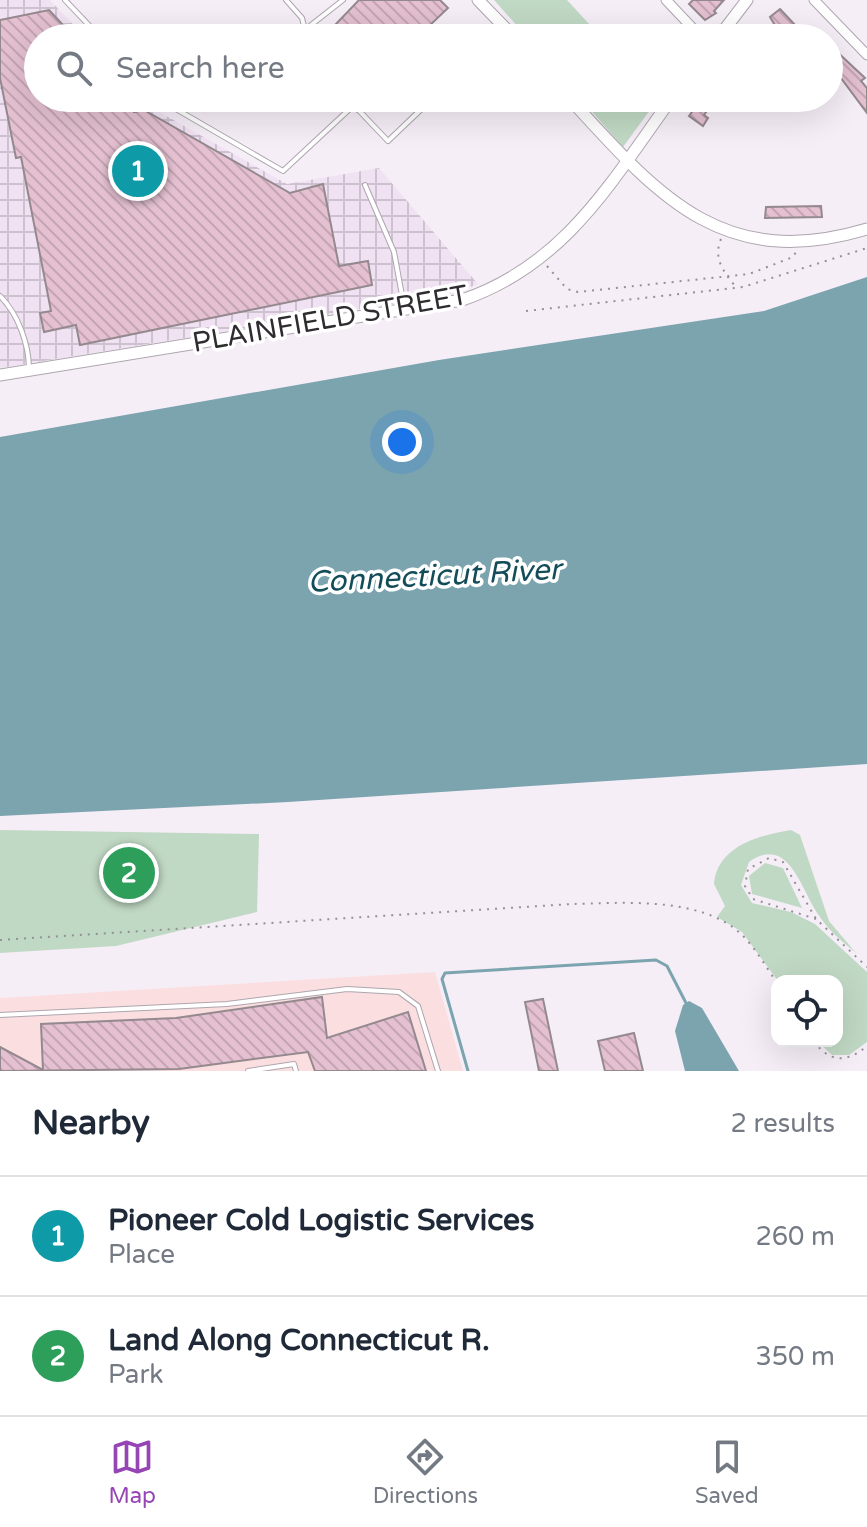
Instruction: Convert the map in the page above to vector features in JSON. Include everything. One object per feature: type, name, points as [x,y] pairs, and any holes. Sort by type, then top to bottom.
[{"type":"street","points":[[478,0],[501,24]]},
{"type":"street","points":[[666,0],[689,24]]},
{"type":"street","points":[[729,24],[747,0]]},
{"type":"street","points":[[814,0],[837,24]]},
{"type":"street","points":[[843,30],[867,55]]},
{"type":"street","points":[[582,112],[626,161],[688,212],[725,231],[760,240],[802,243],[867,229]]},
{"type":"street","name":"PLAINFIELD STREET","points":[[0,375],[462,300],[487,292],[526,271],[572,231],[662,112]]},
{"type":"lane","points":[[65,0],[88,24]]},
{"type":"lane","points":[[286,0],[303,24]]},
{"type":"lane","points":[[312,24],[343,0]]},
{"type":"lane","points":[[181,112],[283,171],[350,112]]},
{"type":"lane","points":[[361,112],[388,141],[418,112]]},
{"type":"lane","points":[[365,185],[394,252],[404,308]]},
{"type":"lane","points":[[0,296],[10,306],[29,351],[29,371]]},
{"type":"lane","points":[[0,1015],[227,1004],[347,989],[399,992],[418,1006],[438,1071]]},
{"type":"lane","points":[[248,1071],[294,1064],[296,1071]]},
{"type":"path","points":[[725,231],[717,249],[719,262],[737,288]]},
{"type":"path","points":[[542,258],[567,289],[578,292],[749,274],[793,257],[802,243]]},
{"type":"path","points":[[526,311],[737,288],[867,248]]},
{"type":"path","points":[[816,919],[753,899],[745,886],[748,869],[769,858],[783,862],[816,919],[867,967]]},
{"type":"path","points":[[0,940],[556,904],[655,903],[694,911],[736,930],[771,975]]},
{"type":"path","points":[[819,1047],[827,1056],[837,1059],[853,1056],[867,1046]]},
{"type":"shaded area","points":[[0,0],[50,0],[73,24],[24,24],[24,112],[159,112],[287,184],[379,168],[478,284],[454,294],[0,368]]},
{"type":"shaded area","points":[[435,972],[463,1071],[0,1071],[0,998]]},
{"type":"green space","points":[[494,0],[567,0],[589,24],[515,24]]},
{"type":"green space","points":[[592,112],[649,112],[623,147]]},
{"type":"green space","points":[[0,830],[259,834],[257,912],[116,946],[0,953]]},
{"type":"green space","points":[[791,830],[800,835],[829,921],[856,953],[824,922],[793,869],[775,855],[763,855],[749,862],[741,885],[752,903],[791,912],[815,924],[867,972],[867,1042],[849,1055],[832,1055],[823,1047],[843,1047],[843,975],[774,975],[742,932],[717,917],[725,906],[714,884],[723,860],[742,845],[766,835]]},
{"type":"green space","points":[[765,863],[783,868],[802,908],[752,894],[749,876]]},
{"type":"water","name":"Connecticut River","points":[[867,277],[867,764],[288,802],[0,816],[0,437],[439,360],[764,311]]},
{"type":"water","points":[[689,1001],[702,1008],[739,1071],[685,1071],[675,1031],[683,1005]]},
{"type":"building","points":[[359,0],[440,0],[448,8],[431,24],[336,24]]},
{"type":"building","points":[[693,0],[724,0],[714,11],[716,13],[705,20],[689,4]]},
{"type":"building","points":[[780,9],[794,24],[774,24],[770,17]]},
{"type":"building","points":[[49,10],[62,24],[24,24],[24,112],[148,112],[290,193],[323,184],[339,266],[368,261],[372,285],[80,345],[76,325],[44,332],[40,313],[51,311],[21,157],[16,158],[0,78],[0,20]]},
{"type":"building","points":[[843,57],[865,78],[861,81],[867,88],[867,113],[843,81]]},
{"type":"building","points":[[692,112],[706,112],[704,115],[708,118],[703,126],[689,116]]},
{"type":"building","points":[[821,206],[822,217],[765,218],[766,207]]},
{"type":"building","points":[[322,997],[327,1038],[408,1012],[426,1071],[315,1071],[308,1052],[179,1069],[0,1071],[0,1047],[43,1070],[41,1024],[176,1018]]},
{"type":"building","points":[[543,999],[558,1071],[539,1071],[525,1002]]},
{"type":"building","points":[[634,1033],[643,1071],[605,1071],[598,1041]]},
{"type":"waterway","points":[[468,1071],[442,979],[445,973],[656,960],[667,966],[686,1003]]},
{"type":"place","name":"Pioneer Cold Logistic Services","points":[[138,171]]},
{"type":"place","name":"Land Along Connecticut R.","points":[[129,873]]}]
